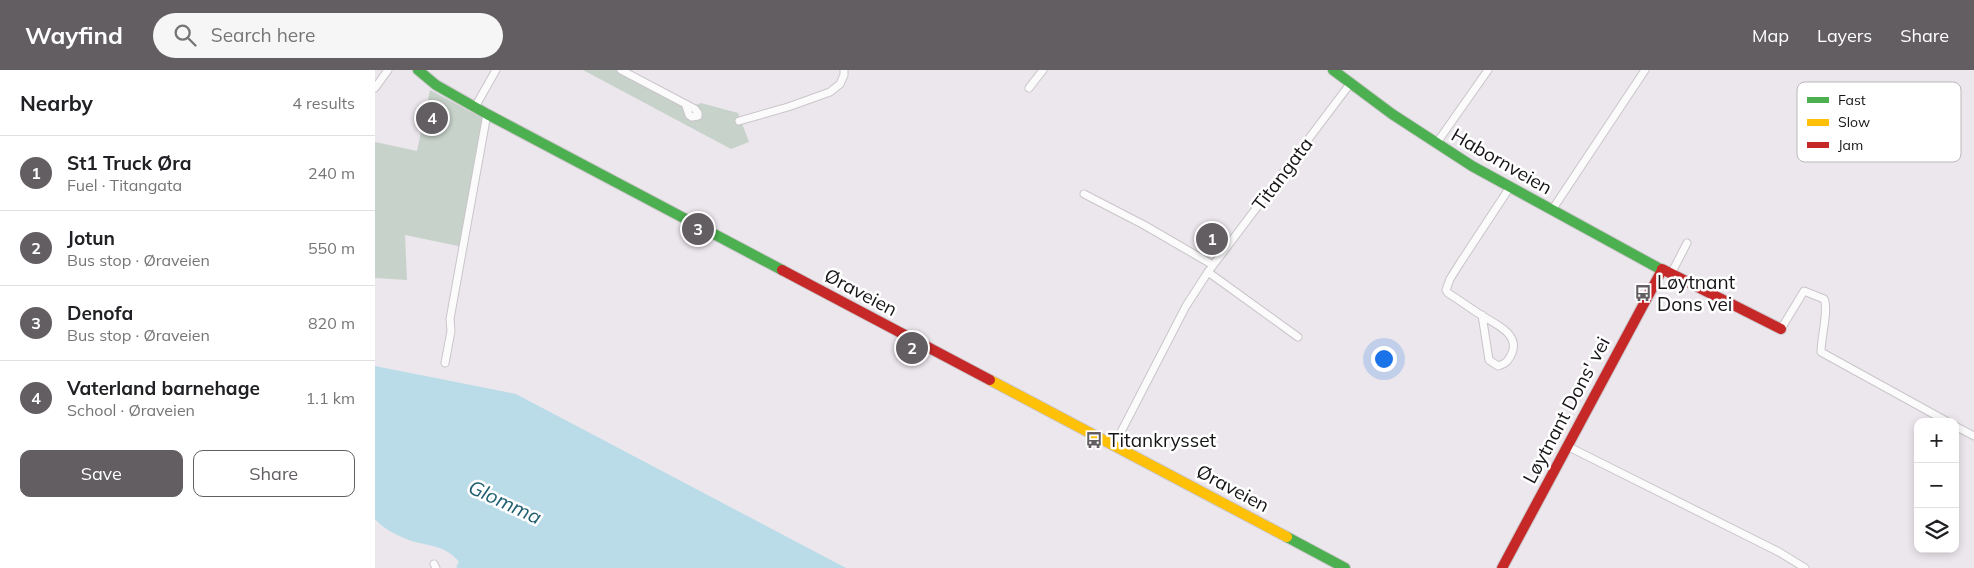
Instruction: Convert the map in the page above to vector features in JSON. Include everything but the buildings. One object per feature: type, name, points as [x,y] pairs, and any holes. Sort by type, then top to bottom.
[{"type":"main road","name":"Øraveien","points":[[419,70],[436,85],[487,114],[1345,568]]},
{"type":"main road","name":"Habornveien","points":[[1333,70],[1436,144],[1510,187],[1666,271],[1781,329]]},
{"type":"main road","name":"Løytnant Dons' vei","points":[[1502,568],[1567,446],[1666,271]]},
{"type":"street","points":[[375,88],[388,70]]},
{"type":"street","points":[[475,107],[497,70]]},
{"type":"street","points":[[621,70],[686,106]]},
{"type":"street","points":[[739,121],[788,107],[830,92],[840,84],[845,75],[844,70]]},
{"type":"street","points":[[1029,88],[1043,70]]},
{"type":"street","points":[[1436,144],[1488,70]]},
{"type":"street","points":[[1552,210],[1645,70]]},
{"type":"street","name":"Titangata","points":[[1116,446],[1122,430],[1179,321],[1208,272],[1350,84]]},
{"type":"street","points":[[445,363],[451,331],[450,319],[487,114]]},
{"type":"street","points":[[1482,316],[1489,360],[1499,366],[1507,362],[1513,349],[1513,344],[1503,329],[1448,294],[1446,288],[1460,263],[1510,187]]},
{"type":"street","points":[[1084,194],[1144,225],[1213,265]]},
{"type":"street","points":[[1666,271],[1687,243]]},
{"type":"street","points":[[1208,272],[1298,337]]},
{"type":"street","points":[[1781,329],[1804,291],[1824,300],[1827,305],[1821,338],[1821,352],[1941,418]]},
{"type":"street","points":[[1959,428],[1974,436]]},
{"type":"street","points":[[1567,446],[1770,547],[1805,568]]},
{"type":"shaded area","points":[[583,70],[617,70],[683,106],[690,119],[697,120],[701,114],[693,106],[701,103],[738,113],[749,142],[731,149]]},
{"type":"shaded area","points":[[430,90],[486,120],[463,247],[405,235],[407,280],[375,278],[375,142],[417,151]]},
{"type":"water","name":"Glomma","points":[[375,366],[516,394],[846,568],[456,567],[459,562],[448,552],[400,536],[386,529],[375,519]]},
{"type":"traffic: fast","points":[[418,70],[436,85],[487,114],[782,270]]},
{"type":"traffic: fast","points":[[1333,70],[1392,114],[1472,166],[1662,270]]},
{"type":"traffic: fast","points":[[1287,537],[1345,568]]},
{"type":"traffic: slow","points":[[990,380],[1287,537]]},
{"type":"traffic: jam","points":[[1662,269],[1781,329]]},
{"type":"traffic: jam","points":[[782,270],[990,380]]},
{"type":"traffic: jam","points":[[1502,568],[1662,270]]},
{"type":"place","name":"Vaterland barnehage","points":[[432,118]]},
{"type":"place","name":"Denofa","points":[[698,229]]},
{"type":"place","name":"St1 Truck Øra","points":[[1212,239]]},
{"type":"place","name":"Løytnant Dons vei","points":[[1643,293]]},
{"type":"place","name":"Jotun","points":[[912,348]]},
{"type":"place","name":"Titankrysset","points":[[1094,440]]}]
